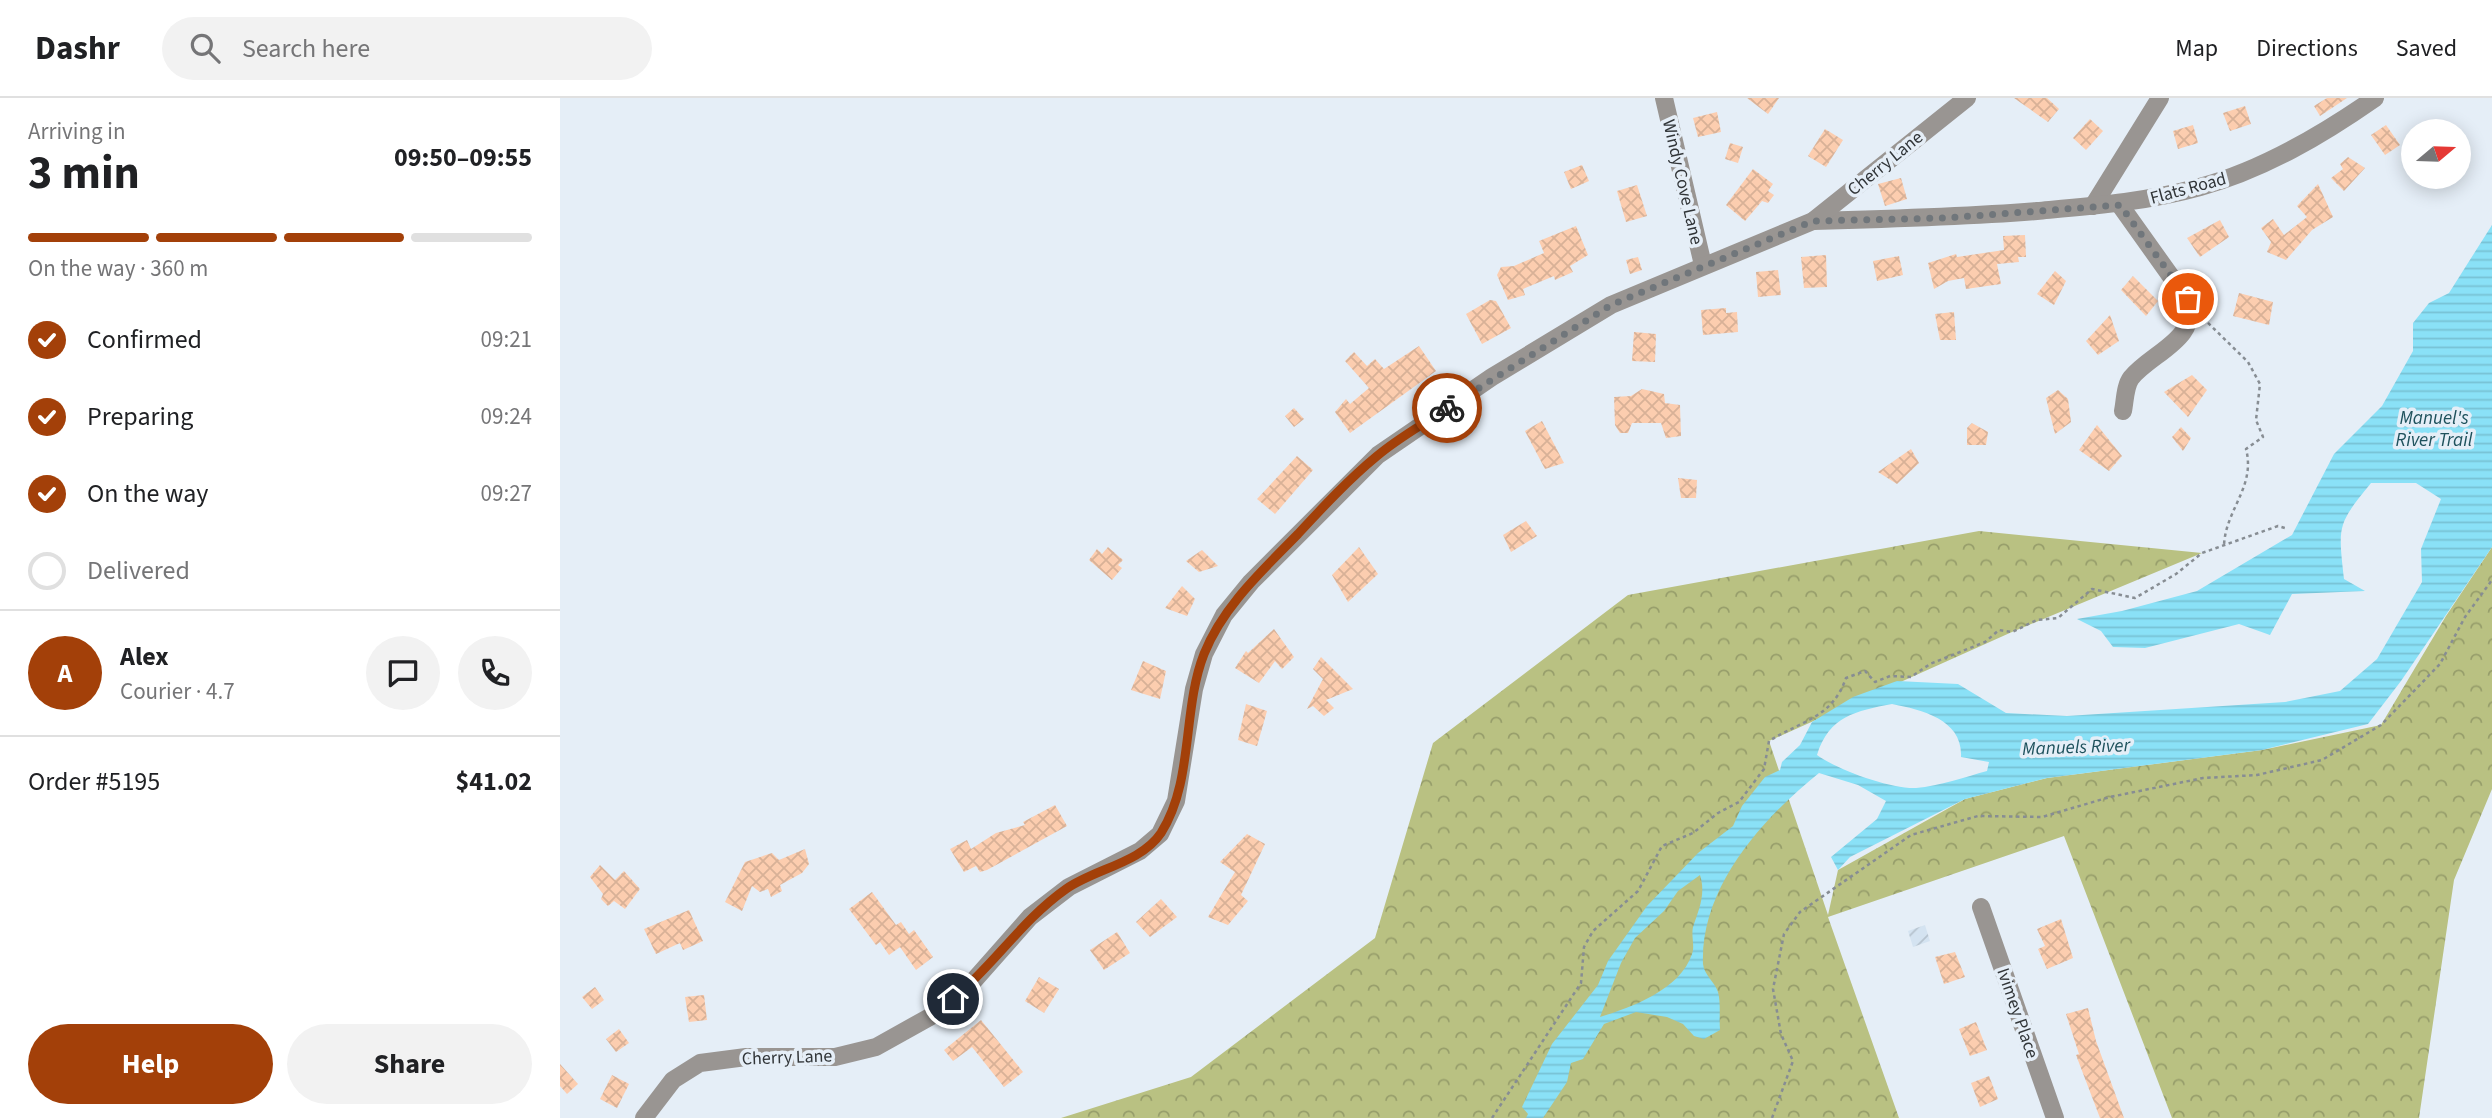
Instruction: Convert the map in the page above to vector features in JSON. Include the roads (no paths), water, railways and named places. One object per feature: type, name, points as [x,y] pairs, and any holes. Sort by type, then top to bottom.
[{"type":"street","name":"Windy Cove Lane","points":[[1664,98],[1703,265]]},
{"type":"street","name":"Cherry Lane","points":[[644,1118],[673,1080],[699,1063],[746,1057],[835,1057],[876,1046],[909,1030],[969,986],[1030,917],[1069,887],[1140,852],[1160,834],[1176,801],[1194,689],[1204,653],[1224,615],[1251,582],[1378,455],[1492,377],[1611,305],[1813,221],[1967,98]]},
{"type":"street","points":[[2093,206],[2160,98]]},
{"type":"street","name":"Flats Road","points":[[1813,221],[1945,218],[2120,205],[2201,187],[2258,166],[2299,146],[2375,98]]},
{"type":"street","points":[[2120,205],[2188,299],[2192,314],[2187,329],[2129,380],[2123,411]]},
{"type":"street","name":"Ivimey Place","points":[[1981,907],[2055,1118]]},
{"type":"water","name":"Manuel's River Trail","points":[[2492,225],[2492,547],[2401,681],[2368,724],[2262,750],[2047,778],[1965,799],[1850,857],[1838,870],[1831,857],[1877,819],[1886,801],[1858,785],[1819,773],[1757,833],[1739,856],[1712,908],[1705,936],[1703,964],[1718,992],[1720,1030],[1704,1039],[1694,1036],[1683,1024],[1667,1017],[1636,1012],[1604,1024],[1583,1059],[1571,1063],[1567,1082],[1543,1118],[1526,1118],[1528,1114],[1522,1107],[1552,1044],[1598,985],[1608,961],[1647,906],[1698,853],[1733,826],[1742,806],[1765,777],[1780,770],[1782,762],[1800,745],[1812,722],[1853,697],[1897,681],[1958,684],[2006,713],[2067,716],[2285,702],[2340,691],[2377,659],[2422,582],[2421,549],[2441,499],[2416,483],[2371,483],[2342,526],[2344,579],[2365,591],[2292,594],[2270,635],[2239,624],[2145,648],[2113,647],[2101,631],[2077,619],[2122,611],[2197,591],[2292,535],[2334,454],[2382,406],[2413,351],[2413,323],[2429,303],[2449,293]],"holes":[[[1892,704],[1939,719],[1955,734],[1960,744],[1961,757],[1989,762],[1987,771],[1934,785],[1905,787],[1865,778],[1817,755],[1822,742],[1837,724],[1856,713]],[[1700,875],[1702,895],[1693,927],[1693,951],[1686,967],[1677,978],[1654,995],[1600,1017],[1621,963],[1635,938],[1664,911],[1678,891]]]},
{"type":"water label","name":"Manuels River","points":[[2076,746]]}]
